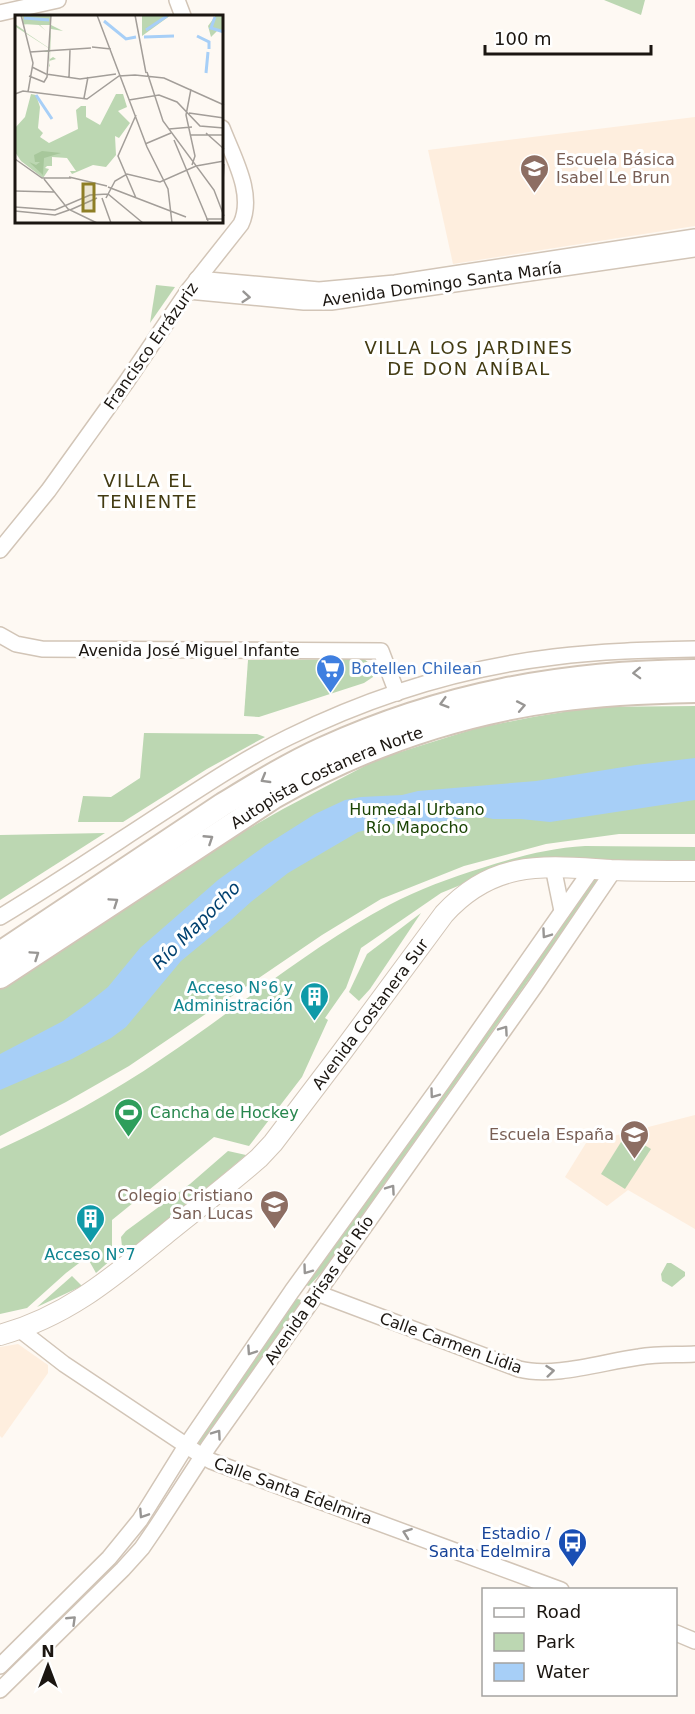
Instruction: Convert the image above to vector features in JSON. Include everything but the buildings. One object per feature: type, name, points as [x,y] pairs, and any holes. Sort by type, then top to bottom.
[{"type":"highway","name":"Autopista Costanera Norte","points":[[0,953],[248,789],[313,754],[366,730],[445,703],[532,683],[597,675],[695,671]]},
{"type":"highway","name":"Autopista Costanera Norte","points":[[0,977],[274,797],[319,773],[372,750],[456,721],[532,704],[590,696],[695,691]]},
{"type":"main road","name":"Avenida Costanera Sur","points":[[9,1332],[57,1313],[95,1290],[265,1153],[434,927],[465,894],[487,880],[521,869],[553,867],[695,871]]},
{"type":"street","points":[[0,13],[58,0]]},
{"type":"street","points":[[177,0],[183,15]]},
{"type":"street","name":"Francisco Errázuriz","points":[[0,550],[48,491],[192,285],[237,230],[246,211],[246,195],[224,133]]},
{"type":"street","name":"Avenida Domingo Santa María","points":[[192,285],[336,289],[395,283],[695,237]]},
{"type":"street","name":"Avenida Domingo Santa María","points":[[192,285],[304,302],[331,302],[695,249]]},
{"type":"street","name":"Avenida José Miguel Infante","points":[[0,635],[16,644],[42,649],[381,651],[397,693]]},
{"type":"street","points":[[0,917],[256,754],[322,722],[397,693],[471,672],[538,659],[595,653],[695,649]]},
{"type":"street","points":[[553,867],[562,912]]},
{"type":"street","name":"Avenida Brisas del Río","points":[[0,1666],[109,1558],[140,1520],[186,1446],[292,1292],[442,1083],[591,869]]},
{"type":"street","name":"Avenida Brisas del Río","points":[[0,1690],[142,1548],[202,1456],[528,996],[614,870]]},
{"type":"street","name":"Calle Carmen Lidia","points":[[317,1293],[526,1371],[550,1372],[642,1356],[695,1354]]},
{"type":"street","name":"Calle Santa Edelmira","points":[[9,1332],[64,1364],[211,1461],[556,1588]]},
{"type":"street","points":[[677,1634],[695,1641]]},
{"type":"shaded area","name":"Escuela Básica Isabel Le Brun","points":[[695,117],[695,226],[453,264],[428,150]]},
{"type":"shaded area","name":"Escuela España","points":[[695,1115],[695,1229],[628,1190],[607,1206],[565,1177],[586,1143]]},
{"type":"shaded area","points":[[18,1344],[48,1365],[48,1373],[2,1438],[0,1436],[0,1347]]},
{"type":"green space","points":[[604,0],[645,0],[641,15]]},
{"type":"green space","points":[[156,285],[175,287],[150,323]]},
{"type":"green space","points":[[364,659],[374,667],[373,677],[364,683],[259,717],[244,716],[248,660]]},
{"type":"green space","name":"Humedal Urbano Río Mapocho","points":[[695,706],[695,834],[619,834],[546,844],[464,866],[381,899],[322,935],[129,1066],[0,1136],[0,987],[171,873],[283,809],[378,759],[477,728],[533,717],[593,707]]},
{"type":"green space","points":[[144,733],[257,734],[265,737],[207,769],[123,822],[78,822],[83,796],[111,797],[140,778]]},
{"type":"green space","points":[[105,833],[0,900],[0,835]]},
{"type":"green space","points":[[585,846],[695,847],[695,866],[480,877],[441,893],[361,948],[346,988],[325,1018],[328,1020],[302,1077],[249,1146],[214,1137],[112,1220],[112,1259],[96,1273],[87,1257],[27,1308],[0,1314],[0,1149],[63,1118],[144,1071],[302,959],[389,905],[435,884],[495,864],[546,851]]},
{"type":"green space","points":[[593,876],[597,876],[599,880],[323,1271],[309,1286],[302,1284]]},
{"type":"green space","points":[[421,913],[370,989],[359,1001],[349,992],[367,954]]},
{"type":"green space","points":[[626,1134],[651,1149],[625,1189],[601,1174]]},
{"type":"green space","points":[[228,1151],[246,1155],[123,1256],[121,1237],[126,1231],[190,1184]]},
{"type":"green space","points":[[667,1263],[685,1272],[685,1276],[672,1287],[662,1281],[661,1274]]},
{"type":"green space","points":[[72,1276],[82,1286],[37,1307]]},
{"type":"green space","points":[[298,1299],[301,1303],[204,1446],[198,1447],[196,1442],[294,1300]]},
{"type":"water","name":"Río Mapocho","points":[[695,758],[695,800],[550,822],[493,819],[479,816],[408,826],[392,824],[358,832],[288,873],[252,901],[181,961],[126,1027],[111,1038],[72,1059],[0,1090],[0,1054],[63,1021],[88,1003],[108,987],[140,948],[218,880],[266,845],[315,814],[345,800],[361,797],[536,781]]},
{"type":"place","name":"Escuela Básica Isabel Le Brun","points":[[535,194]]},
{"type":"place","name":"Botellen Chilean","points":[[330,694]]},
{"type":"place","name":"Acceso N°6 y Administración","points":[[314,1022]]},
{"type":"place","name":"Cancha de Hockey","points":[[129,1138]]},
{"type":"place","name":"Escuela España","points":[[635,1160]]},
{"type":"place","name":"Colegio Cristiano San Lucas","points":[[274,1230]]},
{"type":"place","name":"Acceso N°7","points":[[90,1244]]},
{"type":"place","name":"Estadio / Santa Edelmira","points":[[572,1568]]},
{"type":"district","name":"VILLA LOS JARDINES DE DON ANÍBAL","points":[[469,357]]},
{"type":"district","name":"VILLA EL TENIENTE","points":[[148,490]]}]
